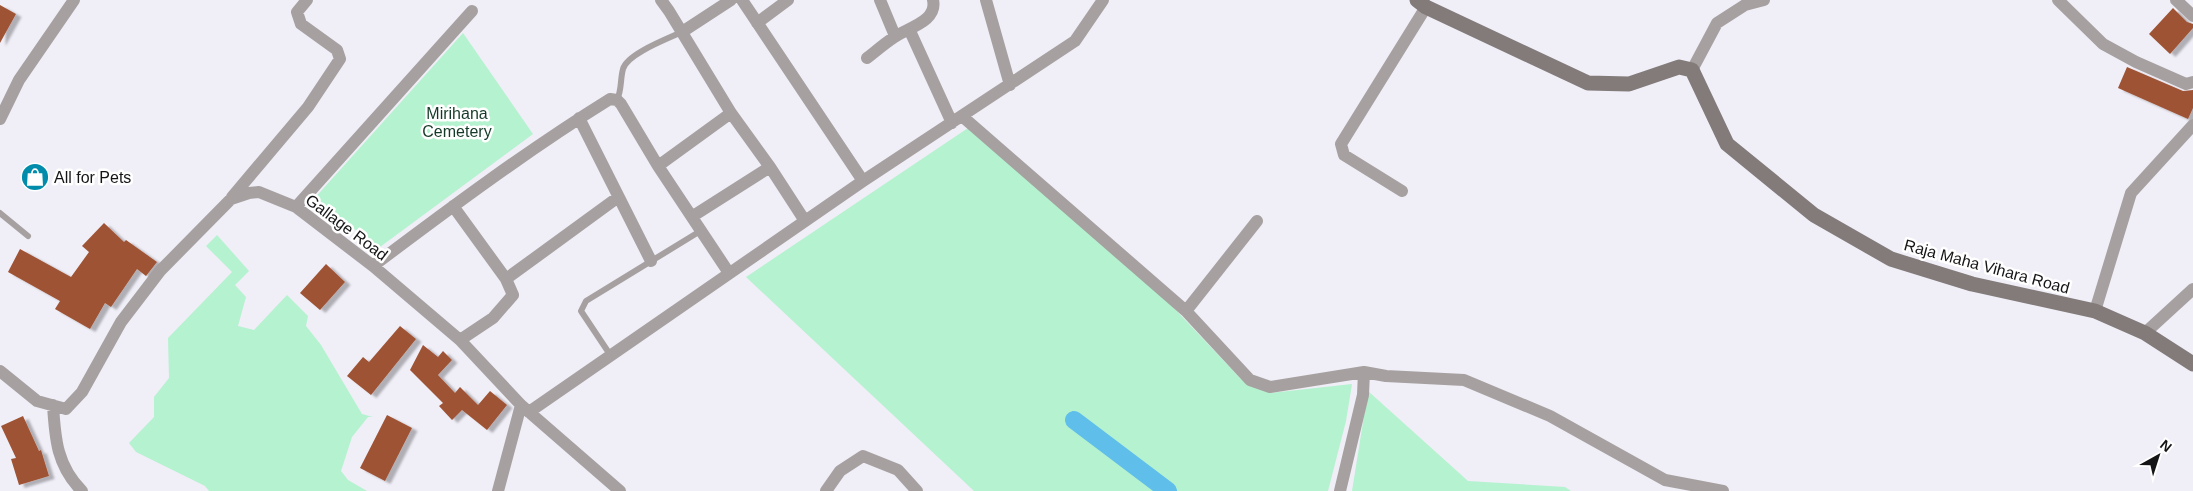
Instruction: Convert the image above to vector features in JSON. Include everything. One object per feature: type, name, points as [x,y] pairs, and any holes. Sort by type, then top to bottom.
[{"type":"street","points":[[0,119],[19,80],[74,0]]},
{"type":"street","points":[[0,371],[37,401],[66,409],[82,392],[126,314],[160,271],[230,199],[308,107],[340,59],[337,50],[301,24],[297,12],[307,0]]},
{"type":"street","points":[[661,0],[731,114],[770,167],[805,221]]},
{"type":"street","points":[[682,32],[731,0]]},
{"type":"street","points":[[742,0],[863,181]]},
{"type":"street","points":[[757,23],[788,0]]},
{"type":"street","points":[[880,0],[894,36]]},
{"type":"street","points":[[867,58],[894,36],[910,31],[931,14],[934,9],[933,0]]},
{"type":"street","points":[[986,0],[1010,85]]},
{"type":"street","points":[[498,491],[525,409],[611,356],[863,181],[1075,41],[1102,0]]},
{"type":"street","points":[[1402,191],[1344,155],[1341,144],[1421,4],[1588,83],[1629,84],[1679,66],[1692,70],[1717,22],[1745,5],[1764,0]]},
{"type":"street","points":[[2058,0],[2102,44],[2136,62],[2186,84],[2193,82]]},
{"type":"street","points":[[2176,0],[2193,16]]},
{"type":"street","points":[[296,207],[472,11]]},
{"type":"street","points":[[910,31],[958,120],[1186,311],[1250,380],[1270,387],[1364,372],[1386,376],[1464,380],[1550,416],[1665,480],[1723,491]]},
{"type":"street","name":"Raja Maha Vihara Road","points":[[1692,70],[1727,144],[1814,215],[1891,259],[1972,284],[2094,311],[2145,333],[2193,364]]},
{"type":"street","points":[[373,266],[453,206],[579,118],[610,99],[617,100],[729,273]]},
{"type":"street","points":[[658,166],[731,114]]},
{"type":"street","points":[[579,118],[617,198],[651,262]]},
{"type":"street","points":[[2094,311],[2131,192],[2193,125]]},
{"type":"street","points":[[693,216],[770,167]]},
{"type":"street","name":"Gallage Road","points":[[230,199],[259,192],[296,207],[373,266],[460,340],[525,409],[620,491]]},
{"type":"street","points":[[506,279],[617,198]]},
{"type":"street","points":[[453,206],[506,279],[513,295],[493,318],[460,340]]},
{"type":"street","points":[[1186,311],[1258,221]]},
{"type":"street","points":[[2145,333],[2193,288]]},
{"type":"street","points":[[1340,491],[1363,395],[1364,372]]},
{"type":"street","points":[[53,405],[55,439],[59,454],[71,480],[82,491]]},
{"type":"street","points":[[827,491],[840,471],[863,456],[898,470],[916,491]]},
{"type":"lane","points":[[617,100],[621,92],[623,68],[630,58],[682,32]]},
{"type":"lane","points":[[0,213],[28,236]]},
{"type":"lane","points":[[611,356],[581,311],[586,301],[702,230]]},
{"type":"green space","name":"Mirihana Cemetery","points":[[463,33],[533,134],[380,247],[313,200]]},
{"type":"green space","points":[[974,124],[1121,252],[1241,379],[1270,393],[1352,384],[1346,421],[1328,491],[974,491],[746,277]]},
{"type":"green space","points":[[217,235],[249,271],[235,285],[246,297],[238,326],[254,330],[287,295],[308,316],[306,326],[321,345],[362,414],[373,417],[368,417],[352,437],[341,471],[348,480],[367,491],[209,491],[205,486],[136,452],[129,443],[154,417],[154,397],[169,378],[168,338],[232,272],[206,246]]},
{"type":"green space","points":[[1368,391],[1468,481],[1565,487],[1571,491],[1352,491]]},
{"type":"building","points":[[0,5],[16,14],[0,43]]},
{"type":"building","points":[[2173,8],[2187,22],[2193,24],[2193,28],[2170,54],[2149,34]]},
{"type":"building","points":[[2127,67],[2183,91],[2193,90],[2193,108],[2188,119],[2118,88]]},
{"type":"building","points":[[104,223],[124,242],[126,240],[157,262],[146,276],[137,269],[111,307],[105,303],[90,329],[55,309],[60,301],[8,272],[20,249],[71,277],[89,252],[82,246]]},
{"type":"building","points":[[326,264],[345,282],[320,310],[300,293]]},
{"type":"building","points":[[400,326],[416,339],[371,395],[347,376],[363,357],[369,362]]},
{"type":"building","points":[[423,345],[438,357],[443,351],[452,360],[438,375],[455,393],[460,387],[478,405],[490,391],[507,405],[487,430],[462,410],[452,420],[439,406],[443,403],[410,370]]},
{"type":"building","points":[[387,415],[412,428],[385,481],[360,468]]},
{"type":"building","points":[[23,416],[39,451],[41,450],[49,476],[19,485],[11,459],[16,458],[1,426]]},
{"type":"waterway","points":[[1074,420],[1168,491]]},
{"type":"place","name":"All for Pets","points":[[35,177]]}]
